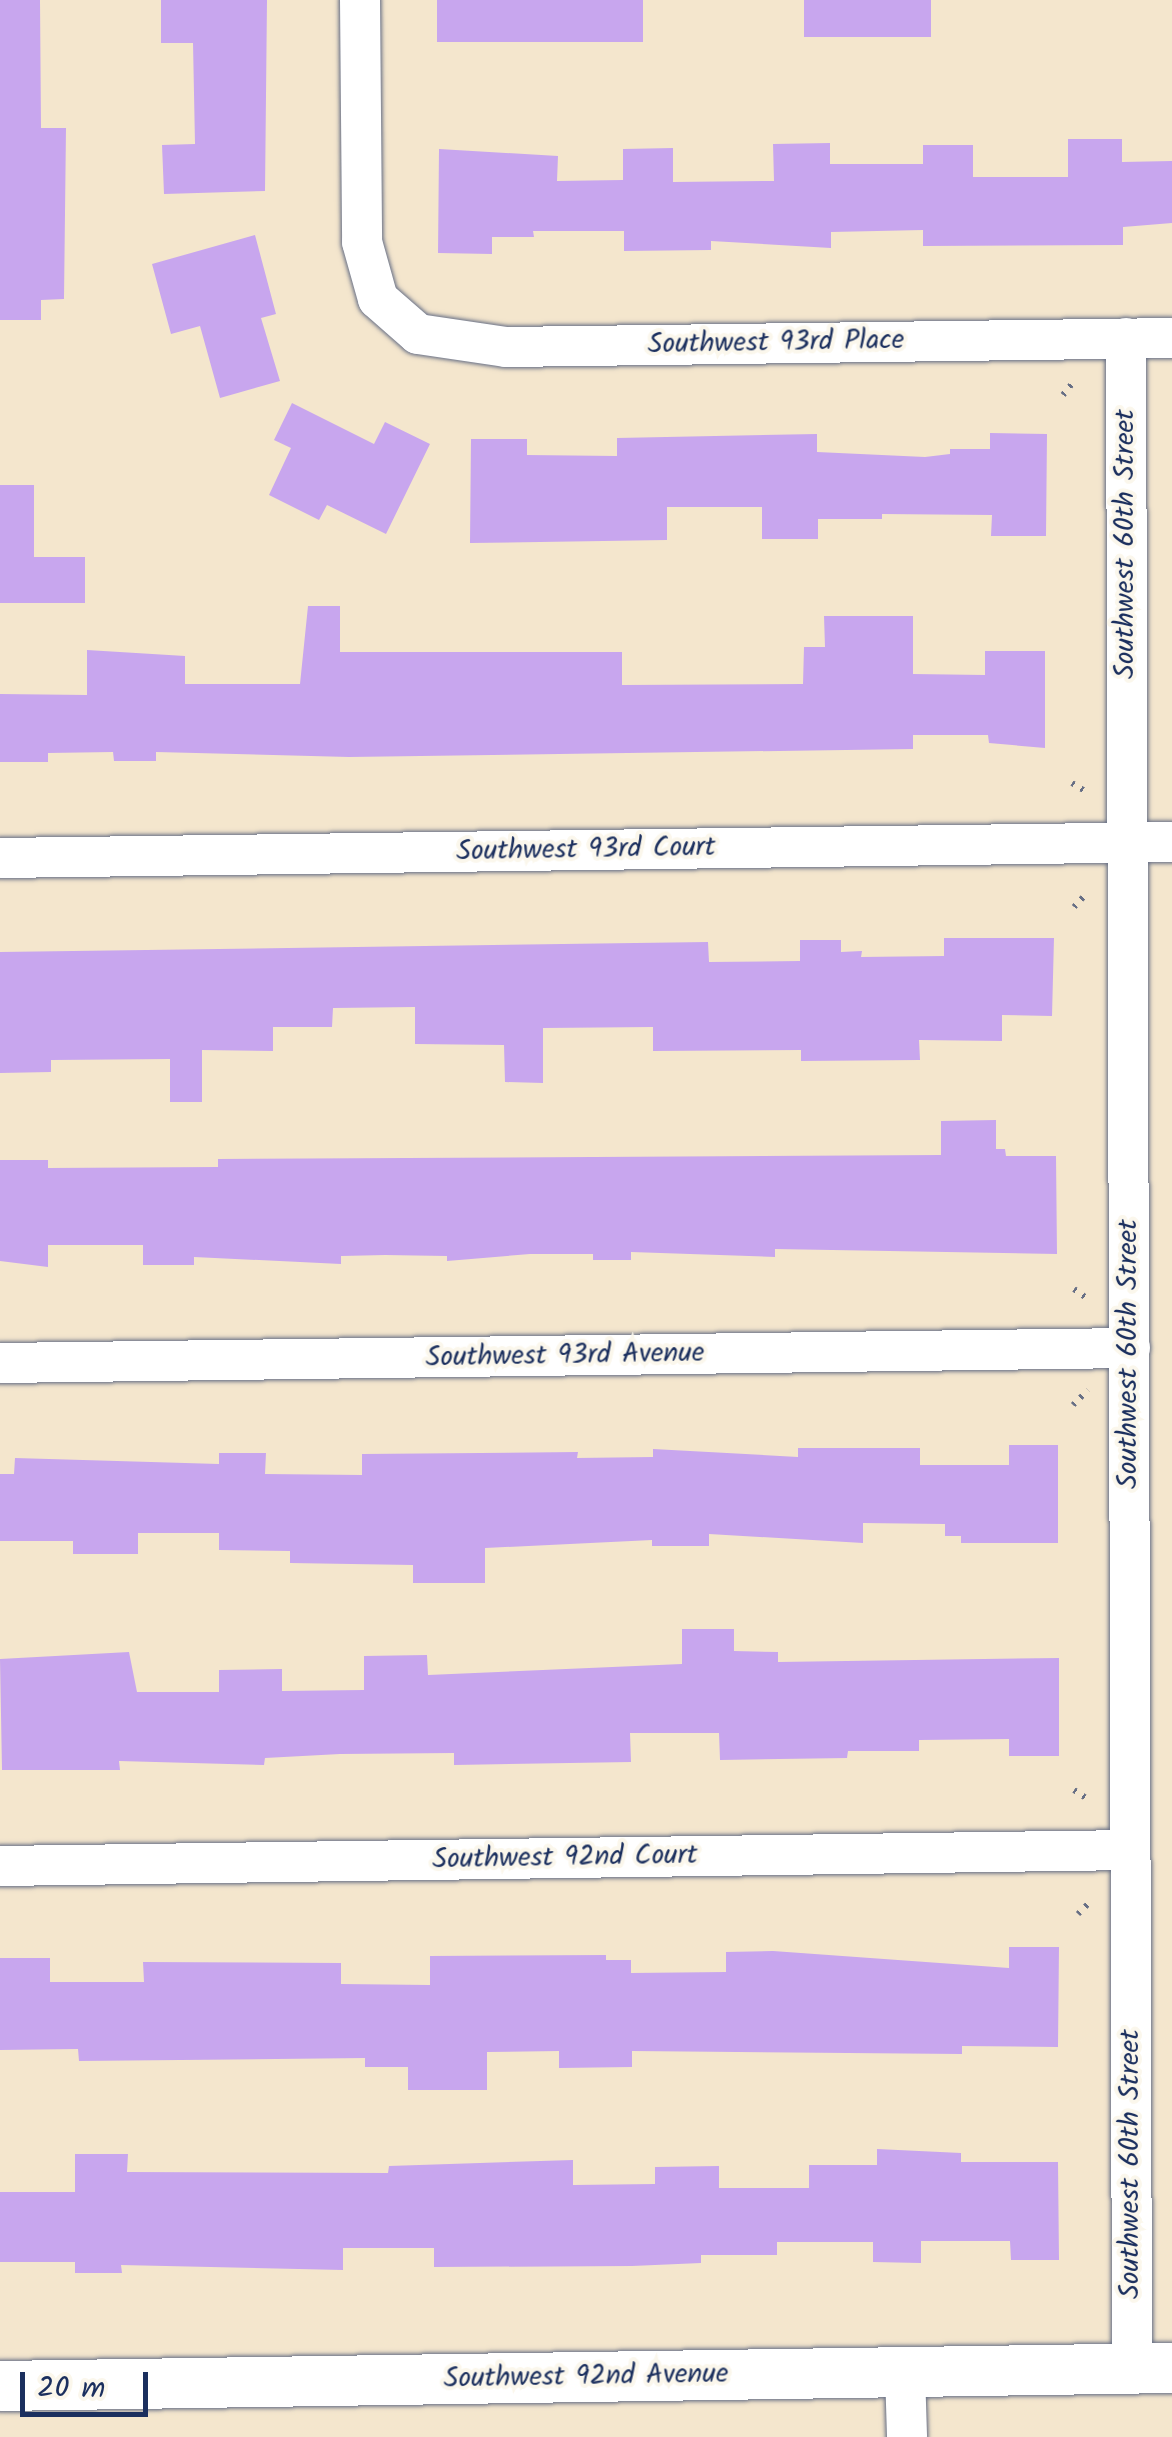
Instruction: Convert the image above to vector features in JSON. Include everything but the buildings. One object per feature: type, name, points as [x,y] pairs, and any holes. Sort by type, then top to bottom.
[{"type":"street","name":"Southwest 93rd Place","points":[[360,0],[362,242],[388,314],[418,334],[480,346],[1172,338]]},
{"type":"street","name":"Southwest 60th Street","points":[[1126,338],[1130,1850],[1152,2368]]},
{"type":"street","name":"Southwest 93rd Court","points":[[0,858],[1172,842]]},
{"type":"street","name":"Southwest 93rd Avenue","points":[[0,1363],[1130,1348]]},
{"type":"street","name":"Southwest 92nd Court","points":[[0,1866],[1130,1850]]},
{"type":"street","name":"Southwest 92nd Avenue","points":[[0,2386],[1152,2368]]},
{"type":"street","points":[[905,2372],[906,2437]]},
{"type":"path","points":[[1064,395],[1077,377]]},
{"type":"path","points":[[1072,782],[1092,795]]},
{"type":"path","points":[[1074,907],[1091,889]]},
{"type":"path","points":[[1074,1289],[1091,1302]]},
{"type":"path","points":[[1073,1405],[1092,1385]]},
{"type":"path","points":[[1074,1790],[1091,1802]]},
{"type":"path","points":[[1078,1914],[1091,1902]]}]
